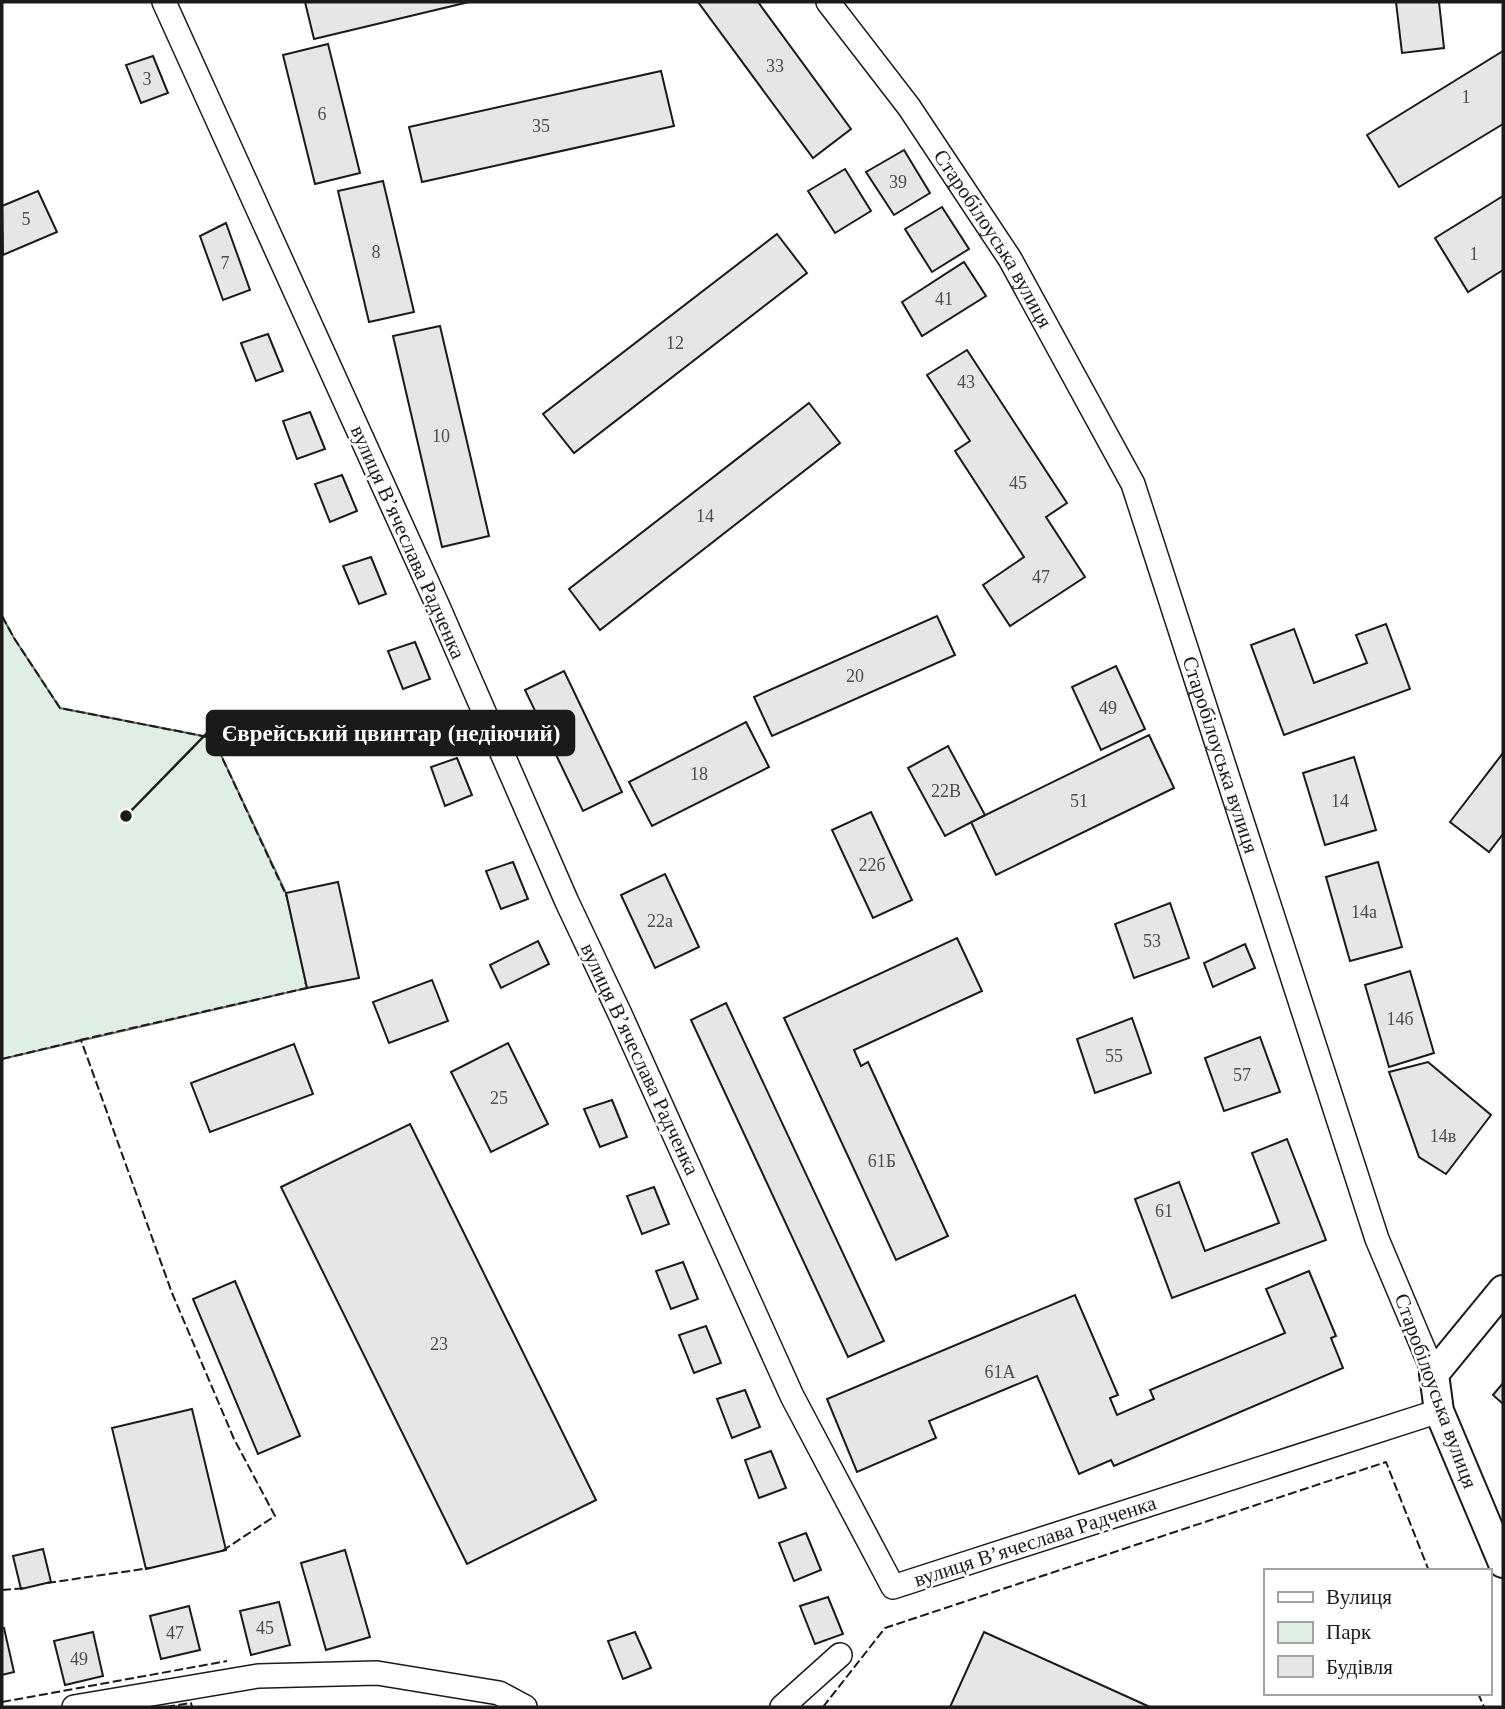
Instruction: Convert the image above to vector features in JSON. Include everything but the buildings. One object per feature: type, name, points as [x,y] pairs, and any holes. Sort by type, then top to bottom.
[{"type":"street","name":"вулиця Вʼячеслава Радченка","points":[[164,2],[437,604],[567,902],[792,1396],[893,1587],[1439,1411]]},
{"type":"street","name":"Старобілоуська вулиця","points":[[828,2],[909,107],[1010,259],[1133,484],[1377,1239],[1434,1374],[1439,1411],[1503,1563]]},
{"type":"street","points":[[1434,1374],[1503,1290]]},
{"type":"street","points":[[782,1707],[841,1654]]},
{"type":"street","points":[[74,1707],[258,1676],[377,1673],[499,1693],[525,1707]]},
{"type":"green space","points":[[2,616],[60,708],[213,738],[286,893],[307,988],[2,1059]]},
{"type":"fence","points":[[2,616],[60,708],[213,738],[287,897]]},
{"type":"fence","points":[[80,1040],[307,988],[305,983]]},
{"type":"fence","points":[[2,1059],[81,1040],[172,1293],[234,1439],[275,1516],[222,1551]]},
{"type":"fence","points":[[823,1707],[885,1628],[1386,1462],[1428,1569]]},
{"type":"fence","points":[[47,1583],[150,1568]]},
{"type":"fence","points":[[2,1590],[26,1588]]},
{"type":"fence","points":[[2,1702],[227,1661]]},
{"type":"fence","points":[[1479,1695],[1484,1707]]},
{"type":"fence","points":[[166,1707],[191,1703],[192,1707]]},
{"type":"place","name":"Єврейський цвинтар (недіючий)","points":[[126,816]]}]
